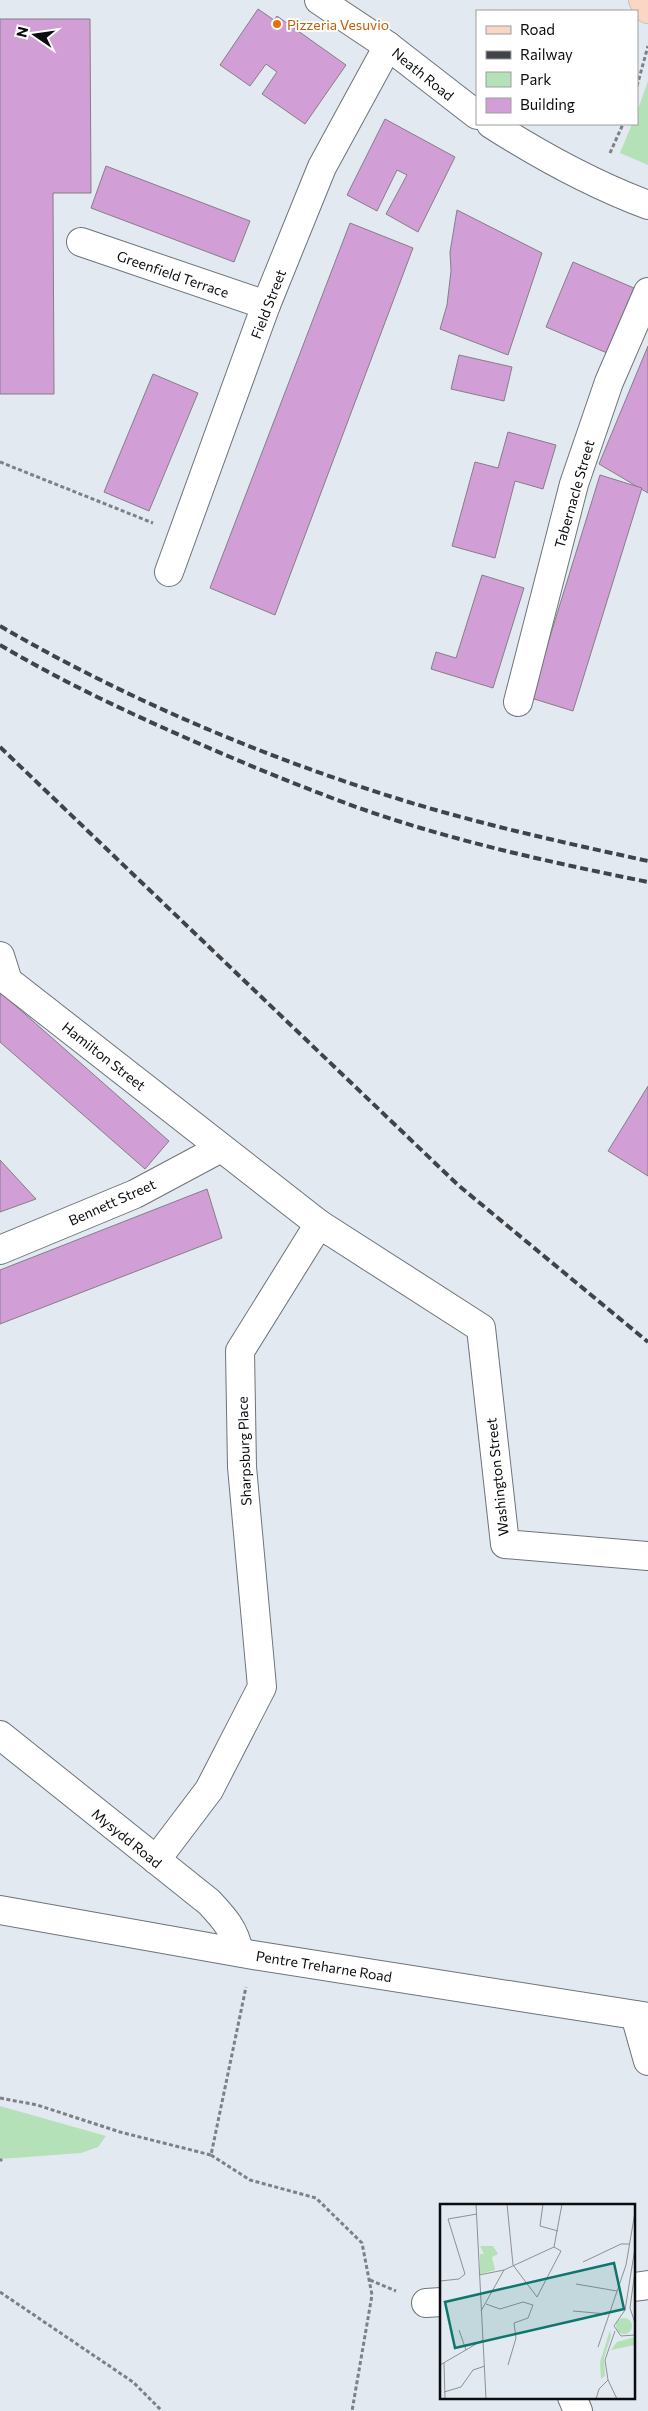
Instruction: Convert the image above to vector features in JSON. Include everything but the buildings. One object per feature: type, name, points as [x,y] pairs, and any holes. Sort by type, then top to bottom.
[{"type":"main road","points":[[643,0],[648,9]]},
{"type":"street","name":"Neath Road","points":[[320,0],[388,46],[476,114]]},
{"type":"street","name":"Field Street","points":[[169,572],[266,306],[322,167],[388,46]]},
{"type":"street","points":[[493,125],[540,156],[620,194],[648,205]]},
{"type":"street","name":"Greenfield Terrace","points":[[81,242],[266,306]]},
{"type":"street","name":"Tabernacle Street","points":[[518,702],[574,484],[609,382],[648,292]]},
{"type":"street","name":"Hamilton Street","points":[[0,956],[8,981],[319,1224]]},
{"type":"street","name":"Bennett Street","points":[[0,1250],[135,1194],[222,1148]]},
{"type":"street","name":"Washington Street","points":[[319,1224],[480,1328],[505,1544],[648,1556]]},
{"type":"street","name":"Sharpsburg Place","points":[[156,1860],[209,1790],[262,1686],[242,1467],[240,1351],[319,1224]]},
{"type":"street","name":"Mysydd Road","points":[[0,1735],[209,1902],[222,1916],[246,1953]]},
{"type":"street","name":"Pentre Treharne Road","points":[[0,1910],[246,1953],[641,2016]]},
{"type":"street","points":[[641,2016],[648,2061]]},
{"type":"street","points":[[572,2398],[578,2411]]},
{"type":"path","points":[[638,82],[648,46]]},
{"type":"path","points":[[0,462],[184,535]]},
{"type":"path","points":[[211,2155],[246,1953]]},
{"type":"path","points":[[0,2098],[37,2105],[120,2132],[211,2155],[250,2180],[316,2198],[362,2243],[372,2295],[352,2411]]},
{"type":"path","points":[[0,2292],[132,2382],[162,2411]]},
{"type":"green space","points":[[648,81],[648,165],[620,153],[632,125],[638,125],[638,109]]},
{"type":"green space","points":[[0,2106],[106,2136],[98,2147],[81,2153],[0,2159]]},
{"type":"railway","points":[[0,626],[96,678],[146,702],[298,765],[402,800],[463,818],[648,861]]},
{"type":"railway","points":[[0,645],[61,679],[154,724],[341,802],[460,839],[648,882]]},
{"type":"railway","points":[[0,747],[458,1185],[648,1342]]},
{"type":"place","name":"Pizzeria Vesuvio","points":[[277,24]]}]
